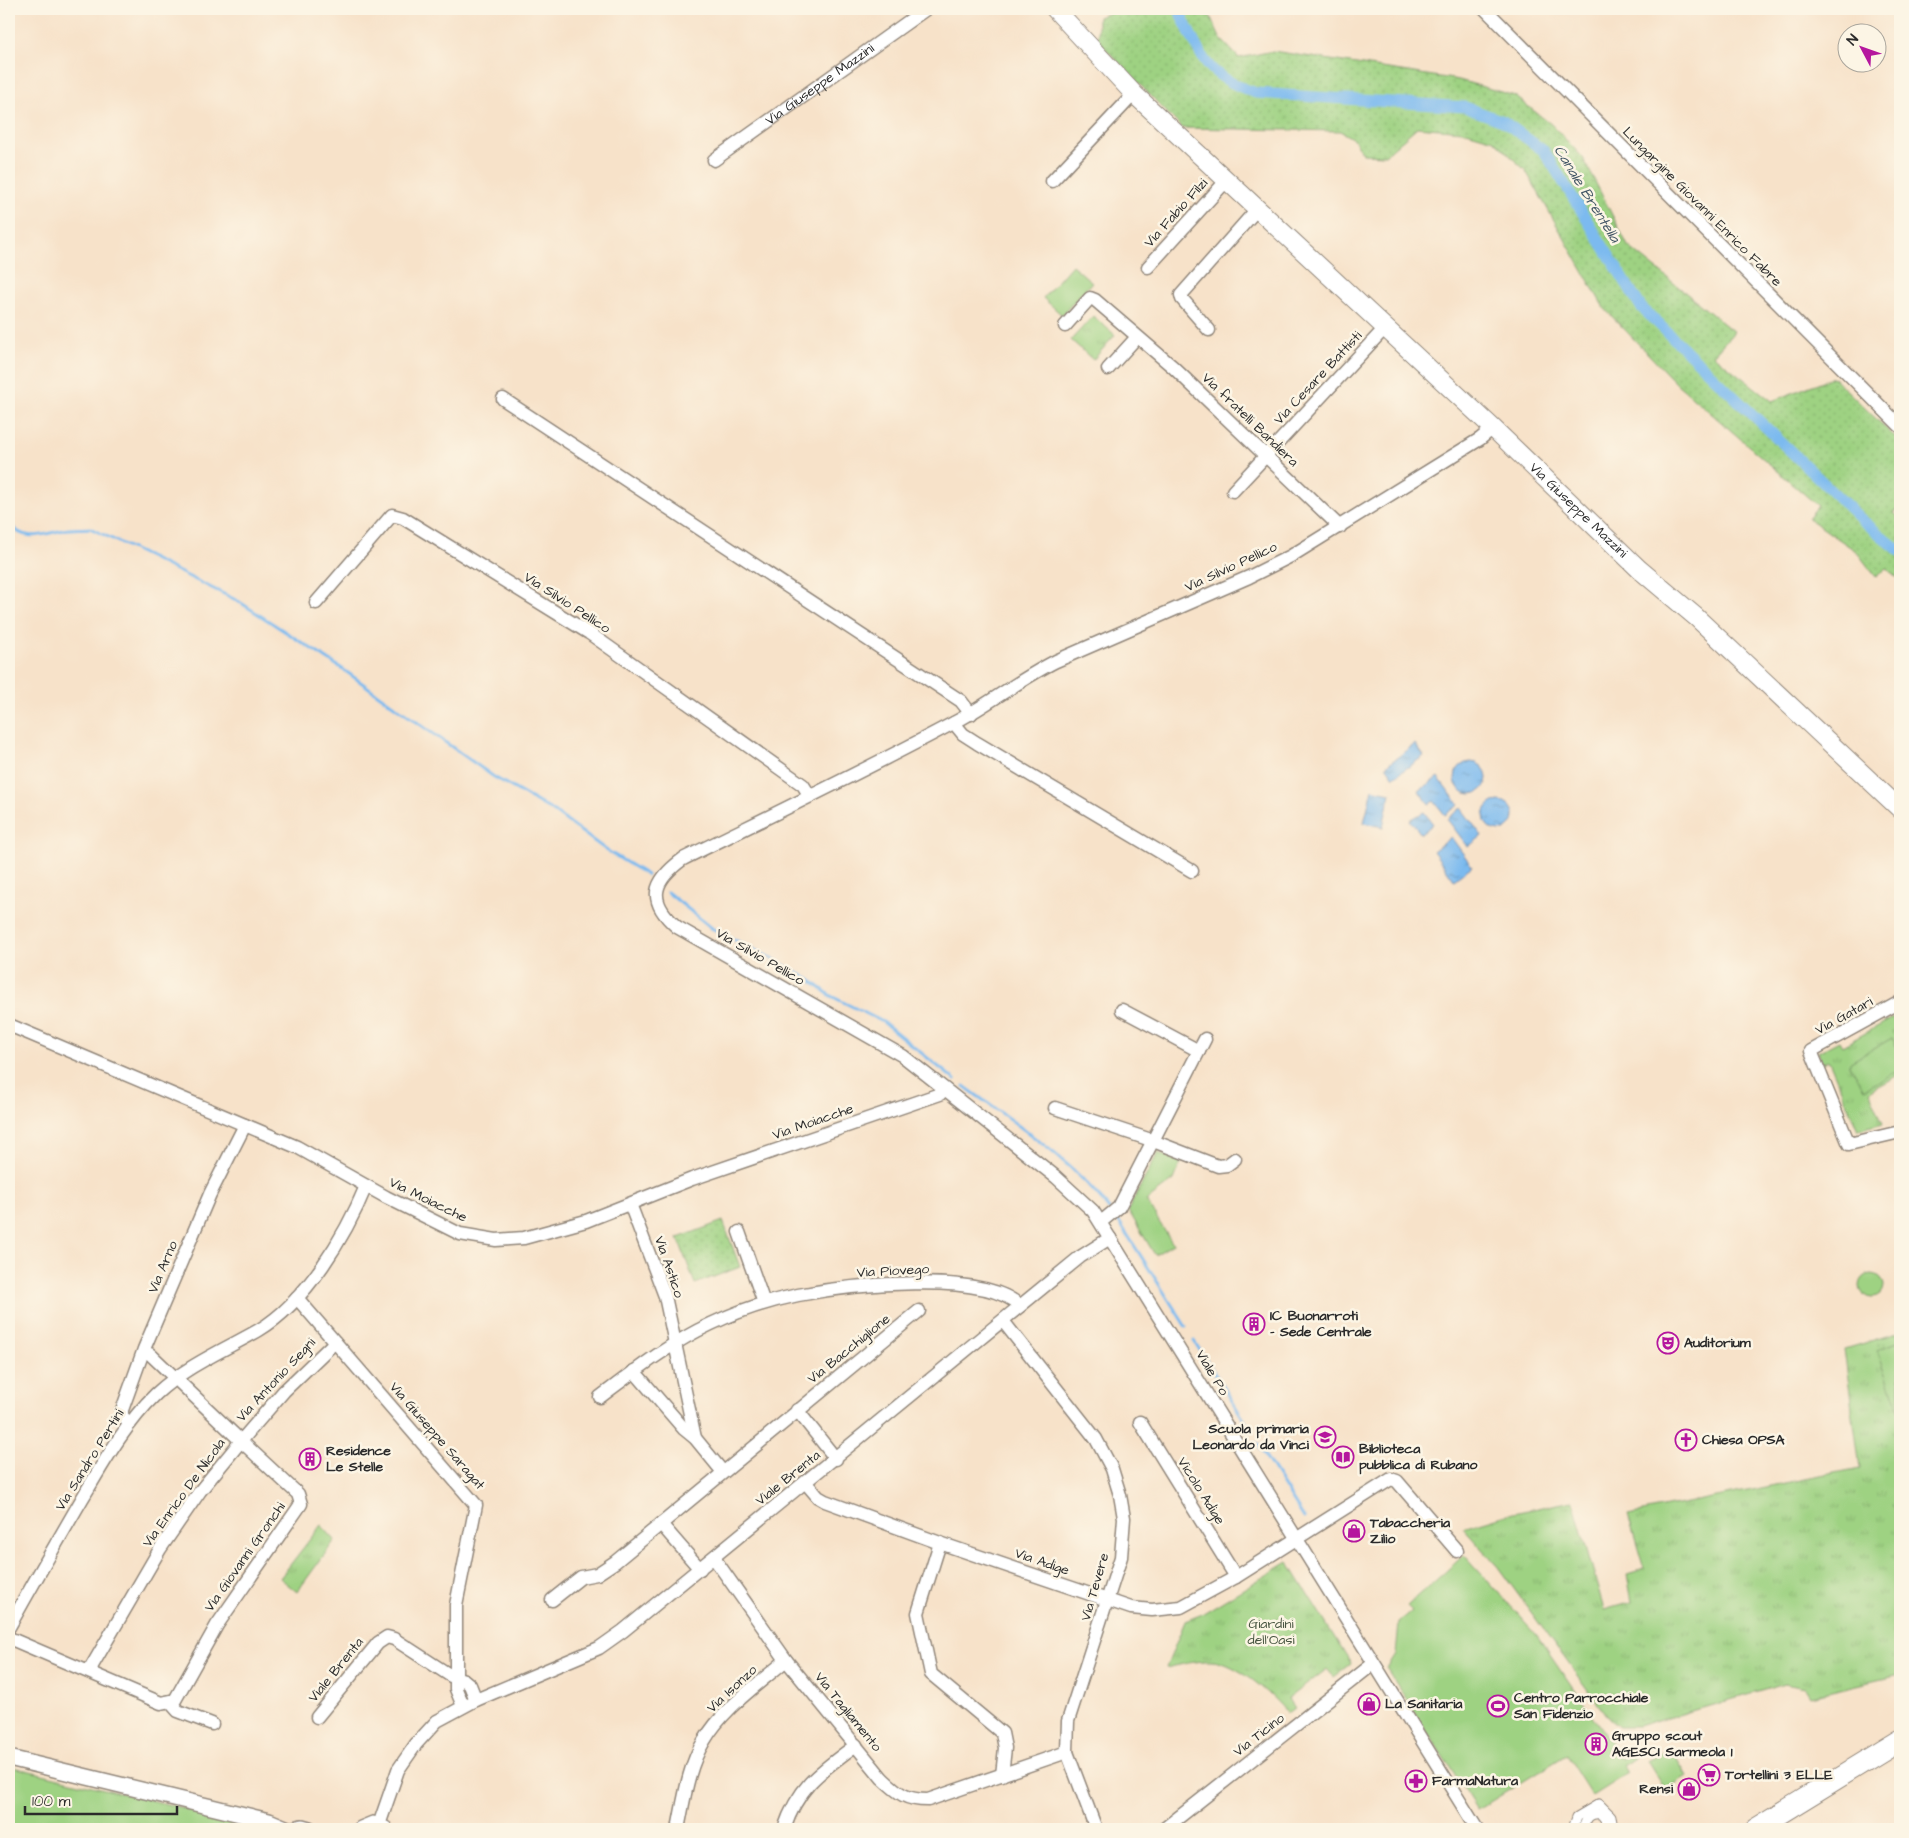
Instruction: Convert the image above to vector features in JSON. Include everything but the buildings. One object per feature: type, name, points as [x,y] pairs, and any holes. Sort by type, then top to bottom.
[{"type":"main road","name":"Via Giuseppe Mazzini","points":[[1055,9],[1134,94],[1900,810]]},
{"type":"main road","points":[[1754,1829],[1900,1740]]},
{"type":"street","name":"Via Giuseppe Mazzini","points":[[714,160],[926,9]]},
{"type":"street","name":"Lungargine Giovanni Enrico Fabre","points":[[1485,9],[1900,426]]},
{"type":"street","points":[[1052,181],[1134,94]]},
{"type":"street","name":"Via Fabio Filzi","points":[[1148,267],[1227,180]]},
{"type":"street","points":[[1209,330],[1182,299],[1181,295],[1258,208]]},
{"type":"street","name":"Via fratelli Bandiera","points":[[1065,326],[1090,298],[1096,300],[1173,366],[1265,457],[1340,527]]},
{"type":"street","name":"Via Cesare Battisti","points":[[1232,491],[1385,328]]},
{"type":"street","points":[[1108,369],[1137,337]]},
{"type":"street","points":[[503,400],[962,701],[971,714]]},
{"type":"street","name":"Via Silvio Pellico","points":[[944,1089],[903,1056],[677,927],[664,916],[657,904],[659,883],[668,870],[683,858],[971,714],[1036,671],[1249,577],[1340,527],[1486,435],[1493,428]]},
{"type":"street","name":"Via Silvio Pellico","points":[[316,604],[392,515],[403,518],[589,633],[803,785],[810,796]]},
{"type":"street","points":[[954,723],[963,734],[977,743],[1192,871]]},
{"type":"street","name":"Via Gatari","points":[[1900,1002],[1811,1051],[1849,1144],[1900,1132]]},
{"type":"street","points":[[1101,1222],[1119,1207],[1202,1045],[1122,1010]]},
{"type":"street","name":"Via Moiacche","points":[[9,1025],[297,1147],[366,1186],[460,1234],[496,1240],[524,1238],[561,1229],[692,1179],[940,1094],[944,1089]]},
{"type":"street","name":"Via Moiacche","points":[[906,1105],[917,1098],[931,1080]]},
{"type":"street","name":"Viale Po","points":[[944,1089],[1056,1177],[1101,1222],[1477,1829]]},
{"type":"street","points":[[1055,1108],[1154,1141],[1218,1166],[1227,1165],[1234,1159]]},
{"type":"street","name":"Via Arno","points":[[130,1423],[122,1416],[122,1410],[144,1349],[210,1194],[245,1125]]},
{"type":"street","name":"Via Sandro Pertini","points":[[9,1628],[101,1466],[130,1423],[157,1393],[197,1363],[260,1329],[297,1298],[338,1240],[366,1186]]},
{"type":"street","name":"Via Astico","points":[[630,1204],[665,1296],[675,1342]]},
{"type":"street","points":[[739,1232],[764,1303]]},
{"type":"street","name":"Viale Brenta","points":[[382,1827],[398,1770],[416,1744],[437,1721],[476,1700],[599,1648],[836,1459],[1080,1257],[1110,1238]]},
{"type":"street","name":"Via Piovego","points":[[600,1397],[675,1342],[712,1324],[764,1303],[798,1295],[868,1286],[959,1284],[989,1291],[1015,1301],[1020,1306]]},
{"type":"street","name":"Via Giuseppe Saragat","points":[[297,1298],[476,1504],[456,1605],[456,1678]]},
{"type":"street","name":"Via Bacchiglione","points":[[552,1600],[581,1577],[597,1574],[662,1524],[722,1471],[919,1311]]},
{"type":"street","name":"Via Tevere","points":[[1003,1321],[1096,1439],[1112,1468],[1124,1518],[1121,1557],[1109,1600],[1068,1721],[1067,1752],[1096,1829]]},
{"type":"street","name":"Via Antonio Segni","points":[[241,1441],[284,1391],[335,1342]]},
{"type":"street","points":[[675,1342],[695,1438]]},
{"type":"street","name":"Via Enrico De Nicola","points":[[89,1671],[160,1549],[200,1492],[241,1441],[150,1354]]},
{"type":"street","points":[[634,1372],[684,1429],[695,1438],[722,1471]]},
{"type":"street","points":[[797,1410],[836,1459]]},
{"type":"street","name":"Vicolo Adige","points":[[1140,1422],[1236,1577]]},
{"type":"street","name":"Via Giovanni Gronchi","points":[[170,1702],[175,1700],[216,1624],[256,1565],[296,1512],[300,1502],[298,1494],[241,1441]]},
{"type":"street","points":[[1297,1540],[1391,1479],[1397,1481],[1457,1551]]},
{"type":"street","name":"Via Adige","points":[[806,1483],[818,1497],[825,1501],[940,1543],[1131,1608],[1152,1610],[1175,1608],[1236,1577],[1297,1540]]},
{"type":"street","points":[[662,1524],[700,1569]]},
{"type":"street","points":[[940,1543],[918,1613],[931,1674],[1002,1733],[1005,1748],[1002,1775]]},
{"type":"street","name":"Via Tagliamento","points":[[714,1558],[786,1660],[897,1792],[913,1800],[928,1800],[1067,1752]]},
{"type":"street","name":"Viale Brenta","points":[[317,1717],[378,1643],[387,1637],[394,1639],[456,1678]]},
{"type":"street","points":[[9,1638],[162,1703],[170,1702],[178,1711],[212,1724]]},
{"type":"street","name":"Via Isonzo","points":[[678,1829],[692,1768],[704,1740],[725,1714],[786,1660]]},
{"type":"street","name":"Via Ticino","points":[[1164,1829],[1374,1664]]},
{"type":"street","points":[[463,1706],[456,1689],[456,1678],[464,1680],[470,1685],[476,1700]]},
{"type":"street","points":[[784,1829],[790,1810],[808,1783],[856,1745]]},
{"type":"street","points":[[9,1758],[269,1821],[288,1829]]},
{"type":"street","points":[[1573,1829],[1577,1817],[1599,1804],[1611,1816],[1613,1829]]},
{"type":"street","points":[[1583,1829],[1587,1818],[1596,1813],[1601,1814],[1608,1821],[1607,1829]]},
{"type":"street","points":[[362,1829],[368,1825],[382,1827]]},
{"type":"street","points":[[295,1829],[302,1827],[309,1829]]},
{"type":"green space","points":[[1121,9],[1207,9],[1220,38],[1239,58],[1273,51],[1459,80],[1515,96],[1552,125],[1583,158],[1628,246],[1734,332],[1713,355],[1772,401],[1833,377],[1900,442],[1900,508],[1893,512],[1900,518],[1900,580],[1886,568],[1876,577],[1856,551],[1808,518],[1818,506],[1676,383],[1604,308],[1526,171],[1494,140],[1463,131],[1417,127],[1385,155],[1363,154],[1355,140],[1340,131],[1182,128],[1098,41],[1098,17]]},
{"type":"green space","points":[[1072,265],[1092,282],[1062,315],[1043,298]]},
{"type":"green space","points":[[1093,316],[1115,335],[1093,360],[1071,340]]},
{"type":"green space","points":[[1900,1014],[1900,1074],[1869,1091],[1883,1123],[1858,1130],[1829,1061],[1822,1063],[1818,1052],[1839,1041],[1842,1046]]},
{"type":"green space","points":[[1892,1038],[1900,1053],[1900,1068],[1876,1084],[1864,1089],[1849,1063]]},
{"type":"green space","points":[[1158,1153],[1181,1162],[1174,1180],[1146,1201],[1173,1244],[1155,1255],[1128,1210]]},
{"type":"green space","points":[[723,1221],[740,1267],[695,1284],[678,1238]]},
{"type":"green space","points":[[1872,1274],[1877,1275],[1883,1281],[1883,1291],[1877,1297],[1872,1298],[1867,1297],[1861,1291],[1860,1286],[1861,1281],[1867,1275]]},
{"type":"green space","points":[[1900,1332],[1900,1675],[1810,1696],[1805,1688],[1785,1684],[1637,1727],[1619,1727],[1609,1719],[1498,1567],[1463,1528],[1513,1513],[1573,1501],[1604,1610],[1632,1602],[1627,1574],[1644,1569],[1628,1515],[1860,1468],[1844,1349]]},
{"type":"green space","points":[[1900,1341],[1900,1412],[1877,1350]]},
{"type":"green space","points":[[321,1525],[335,1540],[297,1592],[280,1578]]},
{"type":"green space","name":"Centro Parrocchiale San Fidenzio","points":[[1464,1555],[1536,1634],[1622,1759],[1633,1753],[1635,1757],[1623,1765],[1628,1773],[1592,1796],[1566,1755],[1477,1810],[1387,1669],[1396,1655],[1399,1622],[1412,1611],[1407,1606]]},
{"type":"green space","name":"Giardini dell'Oasi","points":[[1288,1562],[1351,1664],[1334,1677],[1327,1669],[1288,1699],[1294,1708],[1287,1713],[1263,1688],[1232,1667],[1212,1661],[1200,1661],[1166,1668],[1185,1621],[1200,1615]]},
{"type":"green space","points":[[1670,1748],[1687,1776],[1665,1790],[1647,1761]]},
{"type":"green space","points":[[9,1766],[233,1820],[232,1824],[254,1829],[9,1829]]},
{"type":"water","points":[[1415,744],[1424,756],[1394,777],[1386,766]]},
{"type":"water","points":[[1471,762],[1477,763],[1482,767],[1486,772],[1486,784],[1482,789],[1477,793],[1471,794],[1465,793],[1460,789],[1456,784],[1455,778],[1456,772],[1460,767],[1465,763]]},
{"type":"water","points":[[1438,777],[1459,805],[1445,815],[1434,801],[1429,804],[1419,791]]},
{"type":"water","points":[[1372,789],[1390,793],[1383,827],[1364,823]]},
{"type":"water","points":[[1499,801],[1505,802],[1513,810],[1513,822],[1505,830],[1499,831],[1493,830],[1485,822],[1484,816],[1485,810],[1493,802]]},
{"type":"water","points":[[1461,808],[1482,836],[1468,847],[1447,819]]},
{"type":"water","points":[[1424,812],[1433,824],[1421,834],[1410,820]]},
{"type":"water","points":[[1451,837],[1472,866],[1454,880],[1433,851]]},
{"type":"waterway","name":"Canale Brentella","points":[[1180,9],[1181,15],[1201,55],[1216,73],[1226,80],[1256,93],[1465,107],[1503,121],[1544,151],[1641,307],[1862,520],[1900,551]]},
{"type":"waterway","points":[[9,523],[21,533],[34,536],[66,529],[90,528],[238,601],[341,668],[494,777],[553,811],[606,850],[647,875]]},
{"type":"waterway","points":[[667,892],[713,929],[775,960],[810,980],[831,996],[883,1022],[955,1080]]},
{"type":"waterway","points":[[964,1086],[1022,1128],[1059,1158],[1094,1191],[1109,1209]]},
{"type":"waterway","points":[[1118,1220],[1186,1327]]},
{"type":"waterway","points":[[1194,1341],[1250,1429]]},
{"type":"waterway","points":[[1257,1443],[1304,1518]]},
{"type":"place","name":"IC Buonarroti - Sede Centrale","points":[[1254,1324]]},
{"type":"place","name":"Auditorium","points":[[1668,1343]]},
{"type":"place","name":"Scuola primaria Leonardo da Vinci","points":[[1325,1437]]},
{"type":"place","name":"Chiesa OPSA","points":[[1686,1440]]},
{"type":"place","name":"Biblioteca pubblica di Rubano","points":[[1343,1457]]},
{"type":"place","name":"Residence Le Stelle","points":[[310,1459]]},
{"type":"place","name":"Tabaccheria Zilio","points":[[1354,1531]]},
{"type":"place","name":"La Sanitaria","points":[[1369,1704]]},
{"type":"place","name":"Centro Parrocchiale San Fidenzio","points":[[1498,1706]]},
{"type":"place","name":"Gruppo scout AGESCI Sarmeola 1","points":[[1596,1744]]},
{"type":"place","name":"Tortellini 3 ELLE","points":[[1709,1775]]},
{"type":"place","name":"FarmaNatura","points":[[1416,1781]]},
{"type":"place","name":"Rensi","points":[[1689,1789]]}]
